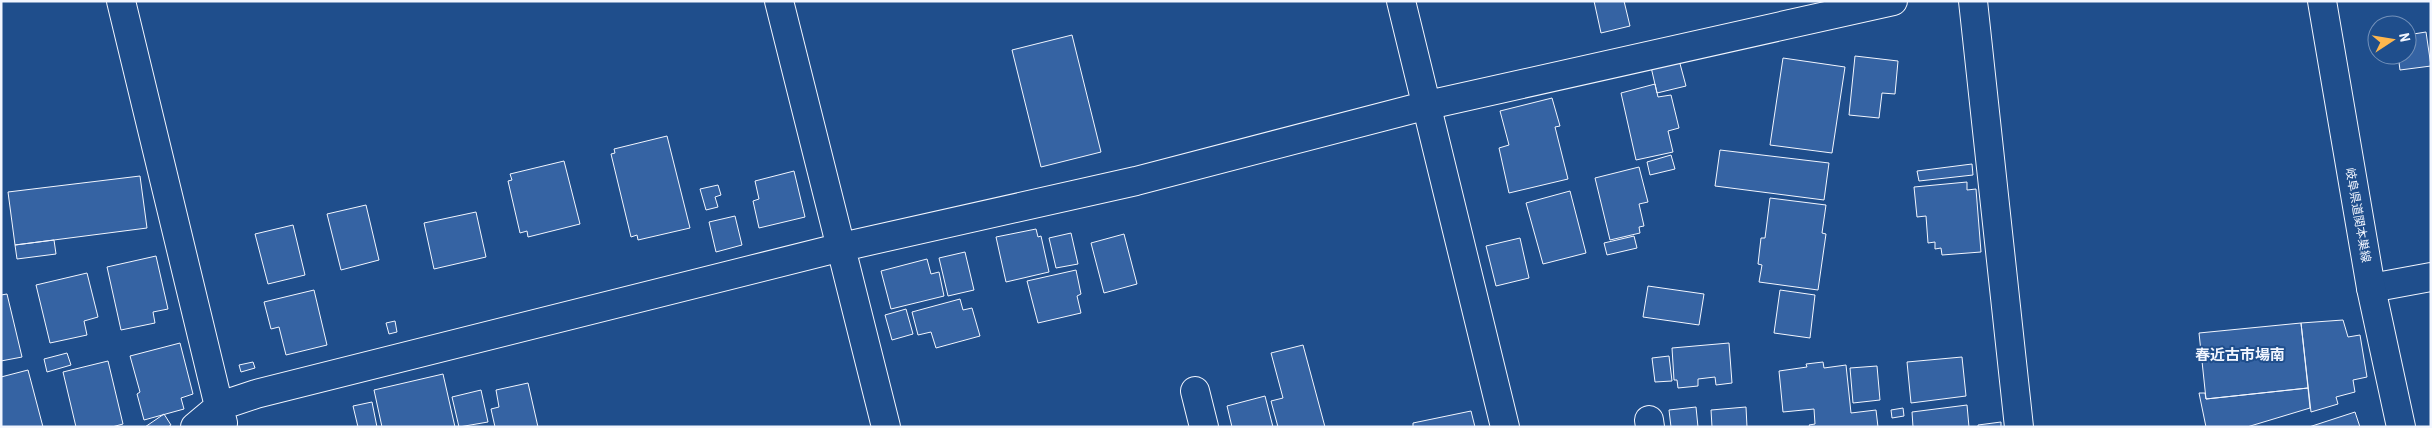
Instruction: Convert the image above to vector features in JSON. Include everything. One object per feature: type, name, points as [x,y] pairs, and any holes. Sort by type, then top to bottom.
[{"type":"street","points":[[122,1],[222,416]]},
{"type":"street","points":[[779,1],[886,427]]},
{"type":"street","points":[[1401,1],[1428,105],[1505,427]]},
{"type":"street","points":[[196,427],[222,416],[256,394],[842,247],[1126,184],[1428,105],[1893,1]]},
{"type":"street","points":[[1973,1],[2019,427]]},
{"type":"street","name":"岐阜県道関本巣線","points":[[2322,1],[2371,288],[2400,427]]},
{"type":"street","points":[[2371,288],[2431,277]]},
{"type":"street","points":[[1195,391],[1204,427]]},
{"type":"building","points":[[1594,1],[1624,1],[1630,26],[1601,33]]},
{"type":"building","points":[[2426,32],[2431,66],[2400,70],[2399,65],[2417,65],[2417,33]]},
{"type":"building","points":[[1072,35],[1101,152],[1041,167],[1012,50]]},
{"type":"building","points":[[1855,56],[1898,61],[1895,94],[1882,93],[1879,118],[1849,115]]},
{"type":"building","points":[[1783,58],[1845,67],[1832,153],[1770,145]]},
{"type":"building","points":[[1679,60],[1686,86],[1657,93],[1651,67]]},
{"type":"building","points":[[1655,84],[1658,97],[1671,95],[1679,128],[1668,131],[1673,152],[1636,160],[1621,93]]},
{"type":"building","points":[[1552,98],[1560,126],[1555,127],[1568,179],[1509,193],[1499,148],[1509,145],[1500,111]]},
{"type":"building","points":[[667,136],[690,228],[638,240],[637,235],[631,237],[611,154],[615,153],[614,149]]},
{"type":"building","points":[[1720,150],[1829,163],[1824,200],[1715,186]]},
{"type":"building","points":[[1671,155],[1675,169],[1650,175],[1647,162]]},
{"type":"building","points":[[564,161],[580,224],[528,237],[527,231],[520,233],[508,181],[512,180],[510,174]]},
{"type":"building","points":[[1972,164],[1973,175],[1919,181],[1917,171]]},
{"type":"building","points":[[1639,167],[1648,202],[1639,204],[1644,226],[1639,227],[1640,233],[1610,240],[1595,178]]},
{"type":"building","points":[[794,171],[805,217],[759,228],[753,201],[759,199],[755,181]]},
{"type":"building","points":[[140,176],[147,228],[15,245],[8,192]]},
{"type":"building","points":[[1967,182],[1967,190],[1976,189],[1981,252],[1942,255],[1941,248],[1935,249],[1935,242],[1928,243],[1926,216],[1917,217],[1914,187]]},
{"type":"building","points":[[718,185],[721,195],[715,197],[718,207],[706,210],[700,189]]},
{"type":"building","points":[[1570,191],[1586,253],[1543,264],[1526,203]]},
{"type":"building","points":[[1770,198],[1826,205],[1822,233],[1826,234],[1818,290],[1759,282],[1762,265],[1758,264],[1761,238],[1765,238]]},
{"type":"building","points":[[366,205],[379,260],[341,270],[327,214]]},
{"type":"building","points":[[476,212],[486,257],[434,269],[424,223]]},
{"type":"building","points":[[735,216],[742,245],[716,252],[709,222]]},
{"type":"building","points":[[293,225],[305,275],[268,284],[255,234]]},
{"type":"building","points":[[1036,229],[1038,237],[1041,236],[1049,272],[1006,282],[996,237]]},
{"type":"building","points":[[1071,233],[1078,264],[1056,268],[1049,238]]},
{"type":"building","points":[[1124,234],[1137,284],[1104,293],[1091,243]]},
{"type":"building","points":[[1634,236],[1637,248],[1607,255],[1604,243]]},
{"type":"building","points":[[1520,238],[1529,278],[1496,286],[1486,246]]},
{"type":"building","points":[[54,240],[56,254],[17,259],[15,245]]},
{"type":"building","points":[[965,252],[974,290],[948,296],[939,258]]},
{"type":"building","points":[[156,256],[168,309],[153,312],[155,323],[121,330],[107,267]]},
{"type":"building","points":[[927,259],[931,274],[939,272],[944,296],[891,309],[881,271]]},
{"type":"building","points":[[1076,270],[1081,294],[1077,296],[1081,313],[1038,323],[1027,281]]},
{"type":"building","points":[[87,273],[98,317],[84,321],[87,335],[50,343],[36,285]]},
{"type":"building","points":[[1648,286],[1704,294],[1699,325],[1643,317]]},
{"type":"building","points":[[314,290],[327,345],[286,355],[279,327],[271,329],[264,302]]},
{"type":"building","points":[[1780,290],[1815,295],[1810,338],[1774,333]]},
{"type":"building","points":[[7,294],[22,357],[1,361],[1,295]]},
{"type":"building","points":[[960,299],[963,310],[972,308],[980,336],[936,348],[931,332],[918,335],[912,312]]},
{"type":"building","points":[[906,309],[913,334],[892,340],[885,315]]},
{"type":"building","points":[[2343,320],[2348,337],[2360,335],[2367,377],[2353,380],[2355,392],[2336,397],[2338,404],[2311,412],[2301,323]]},
{"type":"building","points":[[395,321],[397,332],[389,334],[386,323]]},
{"type":"building","points":[[2301,323],[2308,388],[2206,399],[2199,333]]},
{"type":"building","points":[[180,343],[193,394],[181,398],[184,409],[144,420],[137,394],[140,392],[130,356]]},
{"type":"building","points":[[1729,343],[1732,383],[1716,385],[1715,377],[1698,379],[1698,386],[1678,388],[1677,380],[1674,380],[1672,348]]},
{"type":"building","points":[[1303,345],[1325,427],[1278,427],[1271,401],[1283,398],[1271,353]]},
{"type":"building","points":[[67,353],[71,365],[47,372],[44,359]]},
{"type":"building","points":[[1669,356],[1672,381],[1655,382],[1652,358]]},
{"type":"building","points":[[1962,357],[1966,396],[1911,403],[1907,362]]},
{"type":"building","points":[[108,361],[123,424],[112,427],[76,427],[63,372]]},
{"type":"building","points":[[253,362],[255,368],[241,372],[239,365]]},
{"type":"building","points":[[1823,362],[1824,368],[1846,365],[1851,413],[1876,410],[1878,427],[1810,427],[1809,425],[1815,424],[1814,409],[1783,412],[1779,371],[1807,367],[1806,364]]},
{"type":"building","points":[[1877,366],[1880,400],[1853,403],[1850,368]]},
{"type":"building","points":[[28,370],[43,427],[1,427],[1,377]]},
{"type":"building","points":[[443,374],[455,427],[382,427],[374,390]]},
{"type":"building","points":[[528,383],[538,427],[495,427],[491,409],[499,407],[496,390]]},
{"type":"building","points":[[2308,388],[2310,408],[2247,427],[2206,427],[2199,393],[2205,393],[2206,399]]},
{"type":"building","points":[[481,390],[488,422],[459,427],[452,397]]},
{"type":"building","points":[[1265,396],[1273,427],[1232,427],[1227,406]]},
{"type":"building","points":[[372,402],[377,427],[358,427],[353,406]]},
{"type":"building","points":[[1967,405],[1969,427],[1913,427],[1912,412]]},
{"type":"building","points":[[1696,407],[1698,427],[1671,427],[1669,410]]},
{"type":"building","points":[[1746,407],[1747,427],[1712,427],[1711,410]]},
{"type":"building","points":[[1903,408],[1904,416],[1892,418],[1891,410]]},
{"type":"building","points":[[1471,411],[1475,427],[1413,427],[1413,423]]},
{"type":"building","points":[[2355,412],[2360,427],[2309,427]]},
{"type":"building","points":[[164,414],[171,425],[168,427],[145,427]]},
{"type":"building","points":[[2001,422],[2001,427],[1978,427],[1978,425]]},
{"type":"district","name":"春近古市場南","points":[[2240,355]]}]
